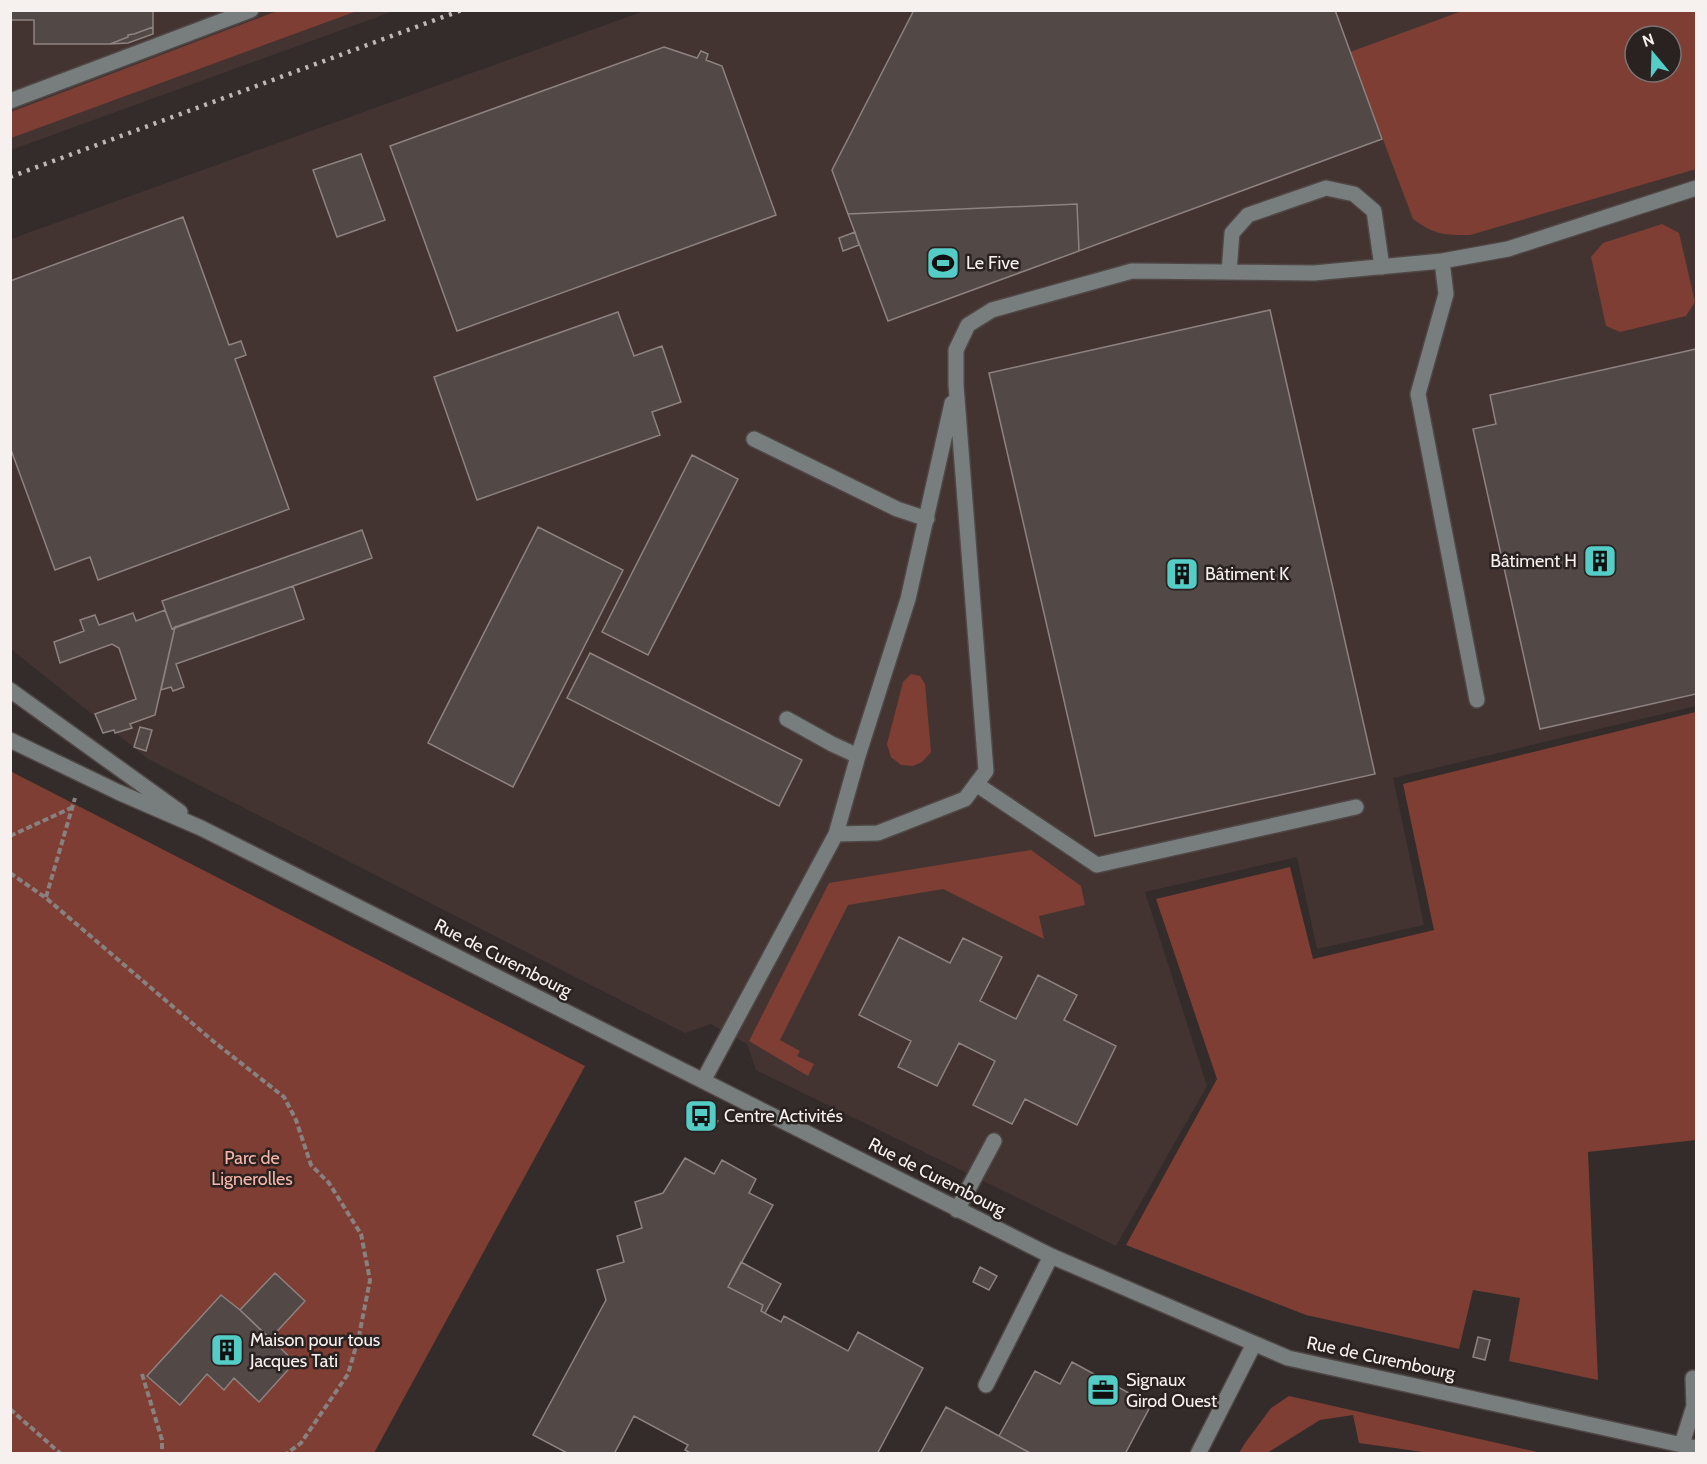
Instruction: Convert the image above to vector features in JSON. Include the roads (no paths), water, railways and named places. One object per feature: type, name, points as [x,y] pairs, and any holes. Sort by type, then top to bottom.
[{"type":"street","points":[[10,101],[251,10]]},
{"type":"street","points":[[1229,272],[1232,232],[1248,215],[1326,188],[1354,194],[1374,210],[1382,267]]},
{"type":"street","points":[[836,834],[878,833],[966,799],[986,771],[956,385],[956,350],[968,325],[992,310],[1132,271],[1314,273],[1442,261],[1508,249],[1696,188]]},
{"type":"street","points":[[1442,261],[1446,294],[1418,394],[1477,700]]},
{"type":"street","points":[[703,1082],[836,834],[858,756],[908,599],[956,385]]},
{"type":"street","points":[[754,439],[897,509],[927,519]]},
{"type":"street","name":"Rue de Curembourg","points":[[11,691],[201,828]]},
{"type":"street","points":[[787,719],[858,756]]},
{"type":"street","name":"Rue de Curembourg","points":[[10,740],[118,792],[201,828],[1051,1256],[1254,1344],[1288,1358],[1689,1446]]},
{"type":"street","points":[[976,784],[1097,865],[1356,807]]},
{"type":"street","points":[[957,1210],[994,1141]]},
{"type":"street","points":[[986,1385],[1051,1256]]},
{"type":"street","points":[[1198,1454],[1254,1344]]},
{"type":"street","points":[[1689,1446],[1694,1406],[1693,1378],[1696,1378]]},
{"type":"railway","points":[[10,177],[462,10]]},
{"type":"place","name":"Le Five","points":[[943,263]]},
{"type":"place","name":"Bâtiment H","points":[[1600,561]]},
{"type":"place","name":"Bâtiment K","points":[[1182,574]]},
{"type":"place","name":"Centre Activités","points":[[701,1116]]},
{"type":"place","name":"Maison pour tous Jacques Tati","points":[[227,1350]]},
{"type":"place","name":"Signaux Girod Ouest","points":[[1103,1390]]},
{"type":"park label","name":"Parc de Lignerolles","points":[[252,1168]]}]
